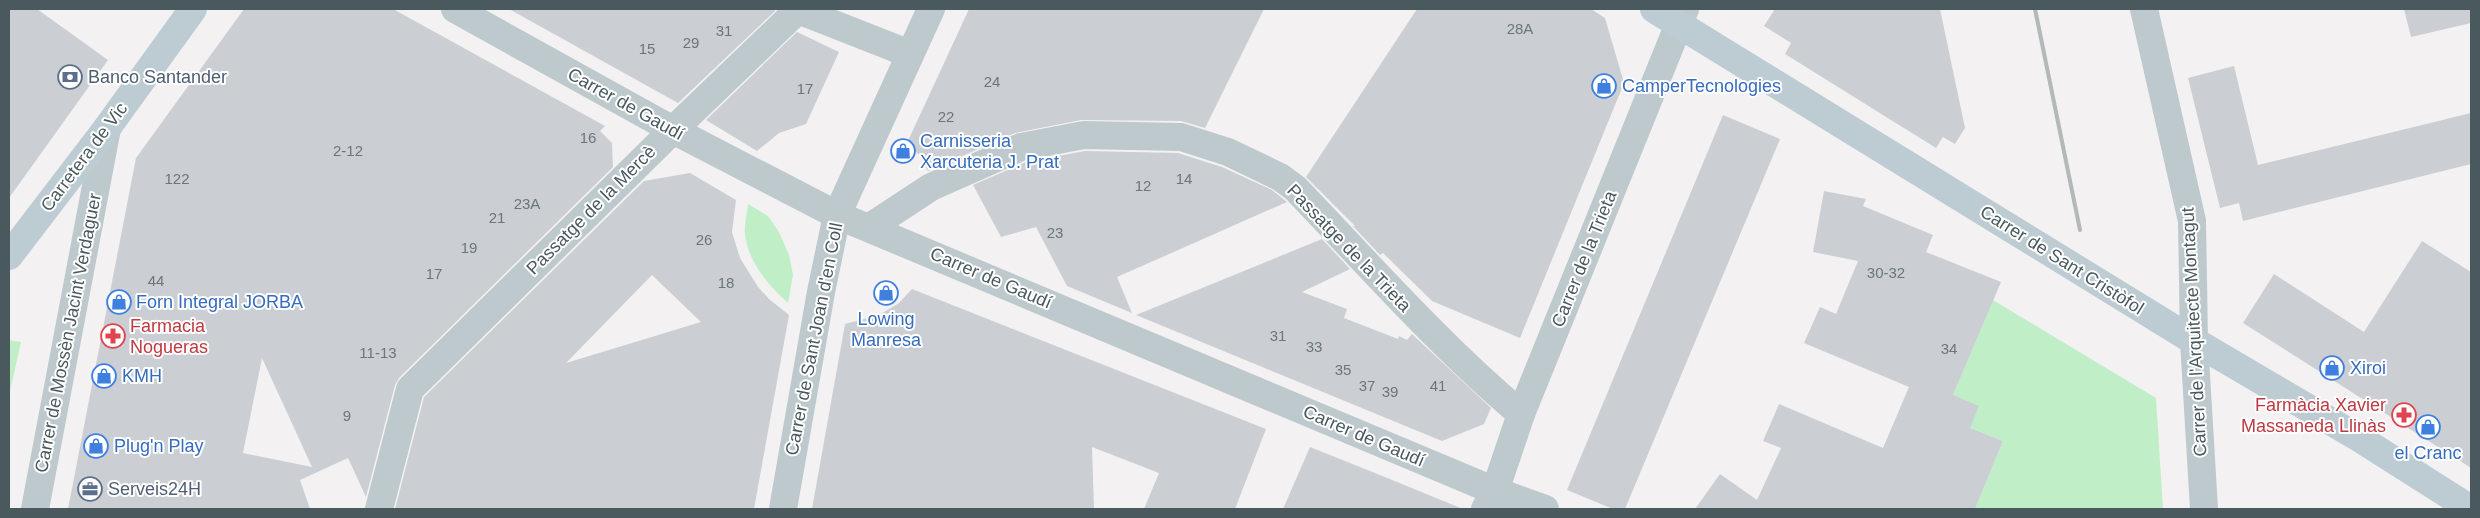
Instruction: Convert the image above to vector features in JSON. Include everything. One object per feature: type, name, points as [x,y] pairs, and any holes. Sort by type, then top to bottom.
[{"type":"street","name":"Carretera de Vic","points":[[9,256],[107,128],[194,9]]},
{"type":"street","name":"Carrer de Gaudí","points":[[455,9],[673,130],[837,215],[870,227],[1490,500],[1545,509]]},
{"type":"street","name":"Carrer de Sant Joan d'en Coll","points":[[783,509],[819,302],[837,215],[931,9]]},
{"type":"street","name":"Carrer de Sant Cristòfol","points":[[1654,9],[1682,16],[2194,341],[2358,438],[2471,509]]},
{"type":"street","name":"Carrer de l'Arquitecte Montagut","points":[[2144,9],[2192,220],[2194,341],[2204,509]]},
{"type":"street","name":"Passatge de la Mercè","points":[[380,509],[410,389],[673,130],[798,10],[910,54]]},
{"type":"street","name":"Carrer de la Trieta","points":[[1490,500],[1521,414],[1682,16]]},
{"type":"street","name":"Carrer de Mossèn Jacint Verdaguer","points":[[35,509],[107,128]]},
{"type":"street","name":"Passatge de la Trieta","points":[[870,227],[931,187],[1021,148],[1084,136],[1181,137],[1228,152],[1280,177],[1295,188],[1417,319],[1483,382],[1521,414]]},
{"type":"green space","points":[[748,204],[768,216],[779,232],[789,255],[793,275],[788,303],[760,273],[751,255],[745,235]]},
{"type":"green space","points":[[1993,300],[2156,398],[2163,509],[1975,509],[2003,441],[1970,428],[1953,395]]},
{"type":"green space","points":[[9,340],[21,342],[9,396]]},
{"type":"building","points":[[9,9],[37,9],[108,60],[9,198]]},
{"type":"building","points":[[244,9],[393,9],[605,126],[600,131],[612,143],[613,167],[399,378],[395,385],[366,497],[348,458],[300,480],[310,509],[68,509],[136,158]],"holes":[[[262,358],[312,467],[243,453]]]},
{"type":"building","points":[[509,9],[774,9],[775,11],[678,103]]},
{"type":"building","points":[[969,9],[1264,9],[1205,128],[1181,121],[1081,120],[1015,133],[928,171],[918,154],[907,143]]},
{"type":"building","points":[[1417,9],[1591,9],[1605,18],[1624,83],[1520,338],[1432,301],[1383,253],[1380,255],[1353,226],[1355,226],[1306,177]]},
{"type":"building","points":[[1775,9],[1940,9],[1965,128],[1955,144],[1943,137],[1936,148],[1785,54],[1791,43],[1764,26]]},
{"type":"building","points":[[2404,9],[2471,9],[2471,23],[2411,37]]},
{"type":"building","points":[[797,32],[839,52],[806,124],[779,133],[757,151],[706,120]]},
{"type":"building","points":[[2234,66],[2258,165],[2471,113],[2471,164],[2243,221],[2239,203],[2220,208],[2188,78]]},
{"type":"building","points":[[1723,115],[1780,139],[1625,509],[1613,509],[1567,490]]},
{"type":"building","points":[[1085,151],[1178,153],[1222,167],[1272,190],[1287,202],[1117,277],[1132,313],[1067,286],[1036,227],[1001,237],[973,185],[1026,162]]},
{"type":"building","points":[[690,173],[736,200],[732,232],[740,258],[758,287],[769,299],[789,315],[754,509],[395,509],[424,397],[644,181]],"holes":[[[652,275],[701,322],[566,363]]]},
{"type":"building","points":[[1824,191],[1866,199],[1863,206],[1933,235],[1926,252],[2001,282],[1953,395],[1979,406],[1970,428],[2003,441],[1975,509],[1695,509],[1720,474],[1757,500],[1781,448],[1763,441],[1779,404],[1883,448],[1909,387],[1804,343],[1820,307],[1836,314],[1858,261],[1813,252]]},
{"type":"building","points":[[1322,239],[1350,269],[1302,292],[1347,309],[1344,318],[1398,339],[1399,336],[1407,340],[1412,334],[1491,408],[1484,424],[1442,441],[1136,315]]},
{"type":"building","points":[[2422,241],[2471,272],[2471,468],[2243,323],[2274,274],[2364,332]]},
{"type":"building","points":[[912,289],[1266,429],[1235,509],[1144,509],[1159,473],[1092,447],[1094,509],[812,509],[845,324],[879,315],[899,303]]},
{"type":"building","points":[[1310,447],[1375,473],[1463,509],[1283,509]]},
{"type":"railway","points":[[2035,9],[2080,230]]},
{"type":"place","name":"Banco Santander","points":[[70,77]]},
{"type":"place","name":"CamperTecnologies","points":[[1604,86]]},
{"type":"place","name":"Carnisseria Xarcuteria J. Prat","points":[[903,151]]},
{"type":"place","name":"Lowing Manresa","points":[[886,293]]},
{"type":"place","name":"Forn Integral JORBA","points":[[119,302]]},
{"type":"place","name":"Farmacia Nogueras","points":[[113,336]]},
{"type":"place","name":"Xiroi","points":[[2332,368]]},
{"type":"place","name":"KMH","points":[[104,376]]},
{"type":"place","name":"Farmàcia Xavier Massaneda Llinàs","points":[[2404,415]]},
{"type":"place","name":"el Cranc","points":[[2428,427]]},
{"type":"place","name":"Plug'n Play","points":[[96,446]]},
{"type":"place","name":"Serveis24H","points":[[90,489]]}]
